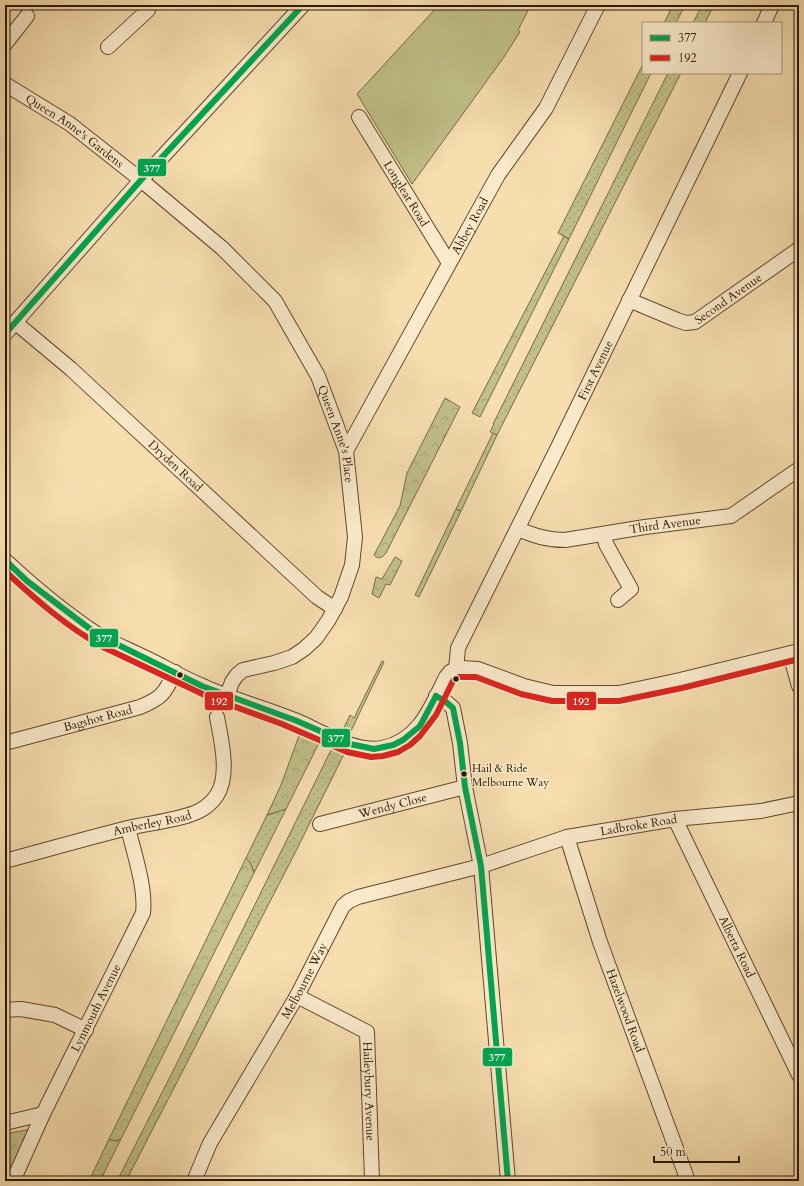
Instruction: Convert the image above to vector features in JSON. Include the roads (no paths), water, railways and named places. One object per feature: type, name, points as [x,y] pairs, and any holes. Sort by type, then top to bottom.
[{"type":"street","points":[[108,47],[148,10],[143,5]]},
{"type":"street","points":[[5,334],[142,180],[303,5]]},
{"type":"street","name":"Abbey Road","points":[[346,450],[498,175],[546,108],[598,5]]},
{"type":"street","points":[[764,22],[772,5]]},
{"type":"street","points":[[5,44],[27,16]]},
{"type":"street","name":"First Avenue","points":[[456,669],[458,648],[518,529],[740,74]]},
{"type":"street","name":"Queen Anne's Gardens","points":[[5,84],[70,124],[142,180]]},
{"type":"street","name":"Longleat Road","points":[[359,124],[449,263]]},
{"type":"street","name":"Queen Anne's Place","points":[[142,180],[222,248],[274,301],[318,376],[346,450],[355,537],[352,565],[341,597],[328,621],[316,638],[304,649],[292,656],[274,663],[243,670],[236,675],[227,696]]},
{"type":"street","name":"Second Avenue","points":[[629,300],[677,320],[686,323],[695,322],[799,248]]},
{"type":"street","name":"Dryden Road","points":[[16,323],[71,369],[317,597],[335,609]]},
{"type":"street","name":"Third Avenue","points":[[518,529],[540,538],[565,540],[645,527],[731,516],[799,469]]},
{"type":"street","points":[[604,534],[606,544],[631,589],[618,600]]},
{"type":"street","points":[[5,560],[61,608],[98,635],[202,686],[279,714],[363,748],[374,749],[393,745],[403,740],[420,726],[450,672],[461,668],[478,670],[524,686],[553,693],[619,693],[657,686],[794,652],[799,686]]},
{"type":"street","name":"Bagshot Road","points":[[5,743],[140,707],[159,698],[166,690],[175,672]]},
{"type":"street","points":[[436,696],[453,708],[460,743],[465,787],[481,866],[508,1181]]},
{"type":"street","name":"Amberley Road","points":[[5,861],[128,828],[199,811],[209,804],[218,794],[223,776],[224,754],[217,717]]},
{"type":"street","name":"Wendy Close","points":[[320,824],[465,787]]},
{"type":"street","name":"Ladbroke Road","points":[[481,866],[567,837],[675,819],[761,811],[799,803]]},
{"type":"street","name":"Alberta Road","points":[[675,819],[799,1074]]},
{"type":"street","name":"Lynmouth Avenue","points":[[13,1181],[43,1114],[143,913],[144,904],[139,873],[128,828]]},
{"type":"street","name":"Hazelwood Road","points":[[567,837],[600,942],[688,1181]]},
{"type":"street","name":"Melbourne Way","points":[[194,1181],[210,1143],[297,996],[343,906],[349,901],[358,897],[481,866]]},
{"type":"street","name":"Haileybury Avenue","points":[[297,996],[367,1032],[372,1181]]},
{"type":"street","points":[[5,1010],[21,1009],[54,1015],[86,1030]]},
{"type":"street","points":[[5,1123],[43,1114]]},
{"type":"place","name":"Hail & Ride Melbourne Way","points":[[464,774]]}]
